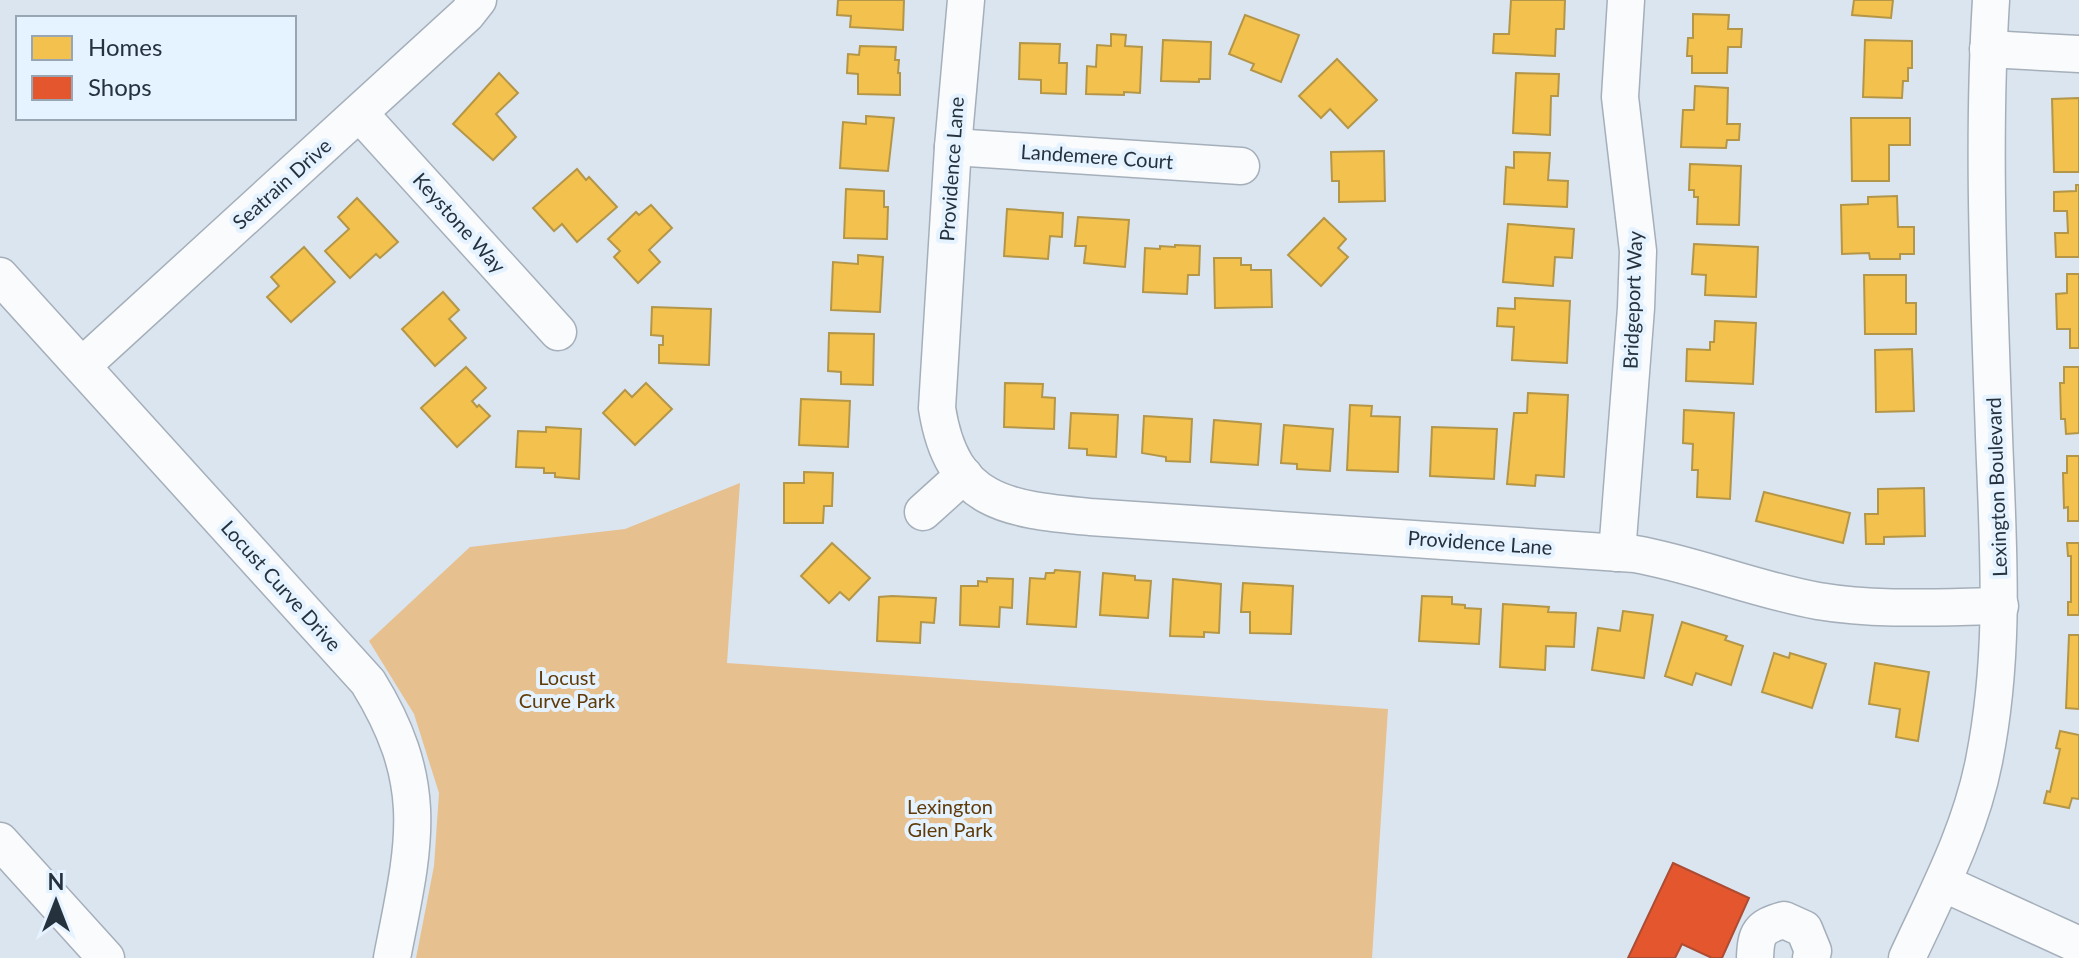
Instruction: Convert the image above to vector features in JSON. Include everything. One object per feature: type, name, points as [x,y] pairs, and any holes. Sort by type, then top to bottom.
[{"type":"street","name":"Seatrain Drive","points":[[82,366],[360,114],[467,14],[478,0]]},
{"type":"street","name":"Providence Lane","points":[[966,0],[953,147],[937,408],[946,447],[964,475],[995,501],[1027,511],[1617,553],[1677,561],[1779,592],[1830,603],[1906,608],[2000,606]]},
{"type":"street","name":"Bridgeport Way","points":[[1617,553],[1638,251],[1620,97],[1626,0]]},
{"type":"street","name":"Lexington Boulevard","points":[[1907,958],[1963,840],[1984,765],[1996,688],[2000,606],[1986,198],[1991,0]]},
{"type":"street","points":[[1988,49],[2079,54]]},
{"type":"street","name":"Keystone Way","points":[[360,114],[558,332]]},
{"type":"street","name":"Landemere Court","points":[[953,147],[1241,166]]},
{"type":"street","name":"Locust Curve Drive","points":[[0,276],[368,682],[388,715],[403,752],[412,790],[414,830],[392,958]]},
{"type":"street","points":[[923,512],[964,475]]},
{"type":"street","points":[[0,841],[106,958]]},
{"type":"street","points":[[1943,883],[2079,945]]},
{"type":"street","points":[[1755,958],[1756,938],[1766,925],[1784,920],[1804,929],[1813,951],[1811,958]]},
{"type":"green space","points":[[740,483],[727,663],[1388,709],[1372,958],[416,958],[434,866],[439,793],[414,714],[369,641],[470,547],[625,529]]},
{"type":"building: Homes","points":[[838,0],[904,0],[903,30],[850,27],[851,16],[837,15]]},
{"type":"building: Homes","points":[[1511,0],[1565,0],[1564,29],[1556,29],[1555,56],[1493,53],[1494,34],[1509,34]]},
{"type":"building: Homes","points":[[1854,0],[1893,0],[1891,18],[1852,15]]},
{"type":"building: Homes","points":[[1693,14],[1729,15],[1728,29],[1742,29],[1741,47],[1728,47],[1727,73],[1692,73],[1692,56],[1687,56],[1688,38],[1693,38]]},
{"type":"building: Homes","points":[[1245,15],[1299,35],[1281,82],[1251,70],[1254,64],[1229,54]]},
{"type":"building: Homes","points":[[1111,34],[1126,35],[1125,46],[1142,47],[1140,93],[1086,94],[1087,66],[1096,67],[1097,45],[1111,46]]},
{"type":"building: Homes","points":[[1163,40],[1211,42],[1210,79],[1199,79],[1199,82],[1161,81]]},
{"type":"building: Homes","points":[[1865,40],[1912,41],[1912,68],[1908,68],[1908,81],[1903,81],[1902,98],[1863,97]]},
{"type":"building: Homes","points":[[1020,43],[1060,44],[1059,63],[1067,63],[1066,94],[1041,93],[1041,80],[1019,79]]},
{"type":"building: Homes","points":[[860,46],[896,47],[900,95],[858,94],[858,74],[847,73],[848,54],[859,55]]},
{"type":"building: Homes","points":[[1337,59],[1377,100],[1348,128],[1330,109],[1321,118],[1299,96]]},
{"type":"building: Homes","points":[[499,73],[518,93],[496,114],[516,137],[493,160],[453,124]]},
{"type":"building: Homes","points":[[1516,73],[1559,74],[1558,96],[1551,96],[1550,135],[1513,133]]},
{"type":"building: Homes","points":[[1695,86],[1728,88],[1727,124],[1740,124],[1739,140],[1727,140],[1726,148],[1681,147],[1683,110],[1694,110]]},
{"type":"building: Homes","points":[[2079,98],[2079,172],[2054,172],[2052,99]]},
{"type":"building: Homes","points":[[866,116],[894,118],[888,171],[840,168],[843,122],[866,124]]},
{"type":"building: Homes","points":[[1851,118],[1910,118],[1910,145],[1889,145],[1889,181],[1852,181]]},
{"type":"building: Homes","points":[[1384,151],[1385,201],[1339,202],[1339,181],[1332,181],[1331,152]]},
{"type":"building: Homes","points":[[1514,152],[1550,153],[1548,180],[1568,181],[1567,207],[1504,204],[1506,167],[1514,168]]},
{"type":"building: Homes","points":[[1690,164],[1741,166],[1739,225],[1697,224],[1698,197],[1694,197],[1694,190],[1689,190]]},
{"type":"building: Homes","points":[[577,169],[586,180],[589,177],[617,207],[577,242],[562,224],[554,231],[533,208]]},
{"type":"building: Homes","points":[[2076,185],[2079,185],[2079,257],[2056,257],[2055,233],[2068,233],[2067,211],[2054,211],[2054,192],[2076,191]]},
{"type":"building: Homes","points":[[846,189],[884,191],[884,207],[888,207],[887,239],[844,238]]},
{"type":"building: Homes","points":[[1897,196],[1898,227],[1914,227],[1914,254],[1900,254],[1900,259],[1870,259],[1869,253],[1842,254],[1841,205],[1868,204],[1868,197]]},
{"type":"building: Homes","points":[[357,198],[398,242],[380,258],[376,254],[350,278],[325,251],[349,229],[338,217]]},
{"type":"building: Homes","points":[[651,205],[672,228],[649,250],[660,262],[638,283],[614,257],[620,251],[608,239],[636,212],[639,215]]},
{"type":"building: Homes","points":[[1007,209],[1063,213],[1062,237],[1050,236],[1048,259],[1004,256]]},
{"type":"building: Homes","points":[[1078,217],[1129,220],[1125,267],[1084,263],[1086,246],[1075,246]]},
{"type":"building: Homes","points":[[1324,218],[1346,239],[1338,248],[1348,257],[1321,286],[1288,255]]},
{"type":"building: Homes","points":[[1508,224],[1574,229],[1572,258],[1555,257],[1553,286],[1503,282]]},
{"type":"building: Homes","points":[[1694,244],[1758,247],[1756,297],[1705,295],[1706,275],[1692,274]]},
{"type":"building: Homes","points":[[1160,246],[1200,246],[1199,275],[1188,275],[1187,294],[1143,292],[1145,248],[1160,249]]},
{"type":"building: Homes","points":[[304,247],[335,282],[291,322],[267,297],[279,286],[271,277]]},
{"type":"building: Homes","points":[[858,255],[883,257],[880,312],[831,310],[833,262],[858,264]]},
{"type":"building: Homes","points":[[1214,258],[1241,258],[1241,265],[1251,265],[1251,270],[1271,270],[1272,307],[1215,308]]},
{"type":"building: Homes","points":[[2067,274],[2079,274],[2079,348],[2070,348],[2070,329],[2057,329],[2056,294],[2067,293]]},
{"type":"building: Homes","points":[[1864,275],[1906,275],[1906,303],[1916,303],[1916,334],[1865,334]]},
{"type":"building: Homes","points":[[443,292],[459,310],[449,319],[466,338],[435,366],[402,329]]},
{"type":"building: Homes","points":[[1515,298],[1570,301],[1567,363],[1512,360],[1514,327],[1497,326],[1498,308],[1515,309]]},
{"type":"building: Homes","points":[[652,307],[711,309],[709,365],[659,363],[659,345],[663,345],[663,336],[651,335]]},
{"type":"building: Homes","points":[[1715,321],[1756,323],[1753,384],[1686,381],[1687,349],[1710,350],[1710,342],[1714,342]]},
{"type":"building: Homes","points":[[829,333],[874,334],[873,385],[841,384],[841,372],[828,371]]},
{"type":"building: Homes","points":[[1912,349],[1914,411],[1876,412],[1875,350]]},
{"type":"building: Homes","points":[[466,367],[486,388],[472,401],[490,416],[457,447],[421,408]]},
{"type":"building: Homes","points":[[2064,367],[2079,367],[2079,433],[2066,434],[2065,419],[2061,419],[2060,383],[2064,383]]},
{"type":"building: Homes","points":[[646,383],[672,409],[635,445],[603,413],[625,390],[632,397]]},
{"type":"building: Homes","points":[[1005,383],[1043,384],[1042,397],[1055,398],[1054,429],[1004,427]]},
{"type":"building: Homes","points":[[1528,393],[1568,395],[1564,477],[1536,475],[1535,486],[1507,484],[1514,413],[1527,413]]},
{"type":"building: Homes","points":[[801,399],[850,401],[848,447],[799,445]]},
{"type":"building: Homes","points":[[1350,405],[1372,406],[1371,416],[1400,417],[1398,472],[1347,470]]},
{"type":"building: Homes","points":[[1684,410],[1734,413],[1730,499],[1697,497],[1698,470],[1692,470],[1693,444],[1683,443]]},
{"type":"building: Homes","points":[[1071,413],[1118,415],[1116,457],[1087,455],[1087,449],[1069,448]]},
{"type":"building: Homes","points":[[1144,416],[1192,419],[1190,462],[1166,461],[1166,457],[1142,453]]},
{"type":"building: Homes","points":[[1214,420],[1261,424],[1258,465],[1211,462]]},
{"type":"building: Homes","points":[[1284,425],[1333,429],[1330,471],[1297,469],[1297,464],[1281,463]]},
{"type":"building: Homes","points":[[546,427],[581,429],[579,479],[555,477],[555,473],[544,473],[544,468],[516,467],[518,431],[546,432]]},
{"type":"building: Homes","points":[[1432,427],[1497,429],[1494,479],[1430,476]]},
{"type":"building: Homes","points":[[2067,456],[2079,456],[2079,521],[2068,521],[2068,507],[2064,508],[2063,473],[2067,473]]},
{"type":"building: Homes","points":[[804,472],[833,473],[832,506],[824,506],[823,523],[784,523],[784,483],[804,483]]},
{"type":"building: Homes","points":[[1924,488],[1925,536],[1884,537],[1884,544],[1866,544],[1865,514],[1878,514],[1878,489]]},
{"type":"building: Homes","points":[[1764,492],[1850,513],[1843,543],[1756,521]]},
{"type":"building: Homes","points":[[832,543],[870,578],[849,600],[840,592],[829,603],[801,576]]},
{"type":"building: Homes","points":[[2067,543],[2079,543],[2079,615],[2068,615],[2071,556],[2068,556]]},
{"type":"building: Homes","points":[[1055,570],[1080,572],[1076,627],[1027,624],[1030,578],[1045,579],[1046,573],[1054,573]]},
{"type":"building: Homes","points":[[1103,573],[1151,581],[1148,618],[1100,615]]},
{"type":"building: Homes","points":[[987,578],[1013,579],[1012,608],[1000,607],[999,627],[960,625],[961,586],[978,586],[978,581],[987,582]]},
{"type":"building: Homes","points":[[1173,579],[1221,584],[1219,633],[1204,632],[1204,637],[1170,636]]},
{"type":"building: Homes","points":[[1243,583],[1293,586],[1291,634],[1250,633],[1250,612],[1241,612]]},
{"type":"building: Homes","points":[[1422,596],[1452,597],[1452,604],[1481,609],[1479,644],[1419,641]]},
{"type":"building: Homes","points":[[879,597],[936,598],[934,623],[921,622],[920,643],[877,641]]},
{"type":"building: Homes","points":[[1503,604],[1549,607],[1548,612],[1576,613],[1574,647],[1546,646],[1545,670],[1500,667]]},
{"type":"building: Homes","points":[[1623,611],[1653,615],[1644,678],[1592,670],[1598,628],[1620,631]]},
{"type":"building: Homes","points":[[1682,622],[1727,636],[1725,640],[1743,646],[1731,685],[1696,673],[1692,685],[1665,676]]},
{"type":"building: Homes","points":[[2069,635],[2079,635],[2079,709],[2066,708]]},
{"type":"building: Homes","points":[[1774,653],[1789,658],[1790,653],[1826,664],[1812,708],[1762,692]]},
{"type":"building: Homes","points":[[1875,663],[1929,672],[1918,741],[1896,737],[1900,709],[1869,704]]},
{"type":"building: Homes","points":[[2060,731],[2079,735],[2079,799],[2072,798],[2069,808],[2044,803],[2047,791],[2050,792],[2060,749],[2056,748]]},
{"type":"building: Shops","points":[[1673,863],[1749,898],[1722,958],[1712,958],[1682,944],[1675,958],[1628,958]]},
{"type":"park label","name":"Locust Curve Park","points":[[567,690]]},
{"type":"park label","name":"Lexington Glen Park","points":[[950,818]]}]
